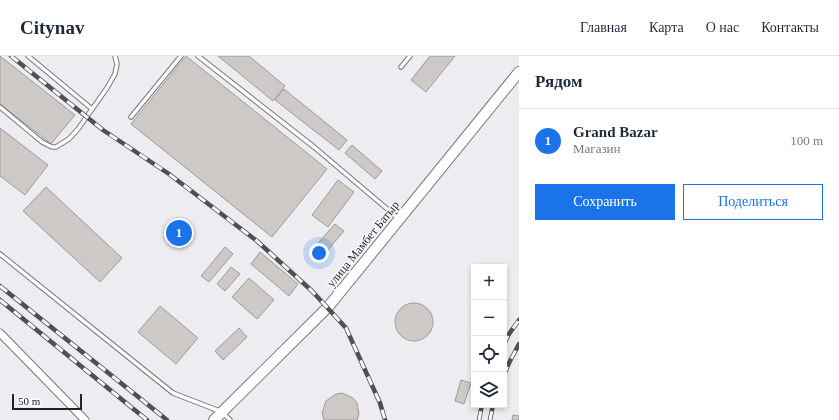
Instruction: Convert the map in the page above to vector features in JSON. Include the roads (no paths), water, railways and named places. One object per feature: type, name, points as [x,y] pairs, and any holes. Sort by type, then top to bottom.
[{"type":"main road","name":"улица Мамбет Батыр","points":[[214,420],[226,416],[328,307],[519,72]]},
{"type":"street","points":[[0,332],[85,420]]},
{"type":"lane","points":[[28,56],[92,109]]},
{"type":"lane","points":[[0,107],[42,142],[52,147],[62,144],[69,139],[107,88],[115,74],[117,64],[115,56]]},
{"type":"lane","points":[[131,117],[181,56]]},
{"type":"lane","points":[[198,56],[314,147],[400,220]]},
{"type":"lane","points":[[400,67],[410,56]]},
{"type":"lane","points":[[0,254],[173,393],[226,416]]},
{"type":"railway","points":[[11,56],[103,130],[169,174],[257,241],[312,291],[346,328],[380,403],[385,420]]},
{"type":"railway","points":[[0,286],[167,420]]},
{"type":"railway","points":[[0,300],[147,420]]},
{"type":"railway","points":[[507,338],[519,320]]},
{"type":"railway","points":[[505,372],[519,344]]},
{"type":"railway","points":[[479,420],[481,408]]},
{"type":"railway","points":[[490,420],[492,408]]},
{"type":"place","name":"Grand Bazar","points":[[179,233]]}]
